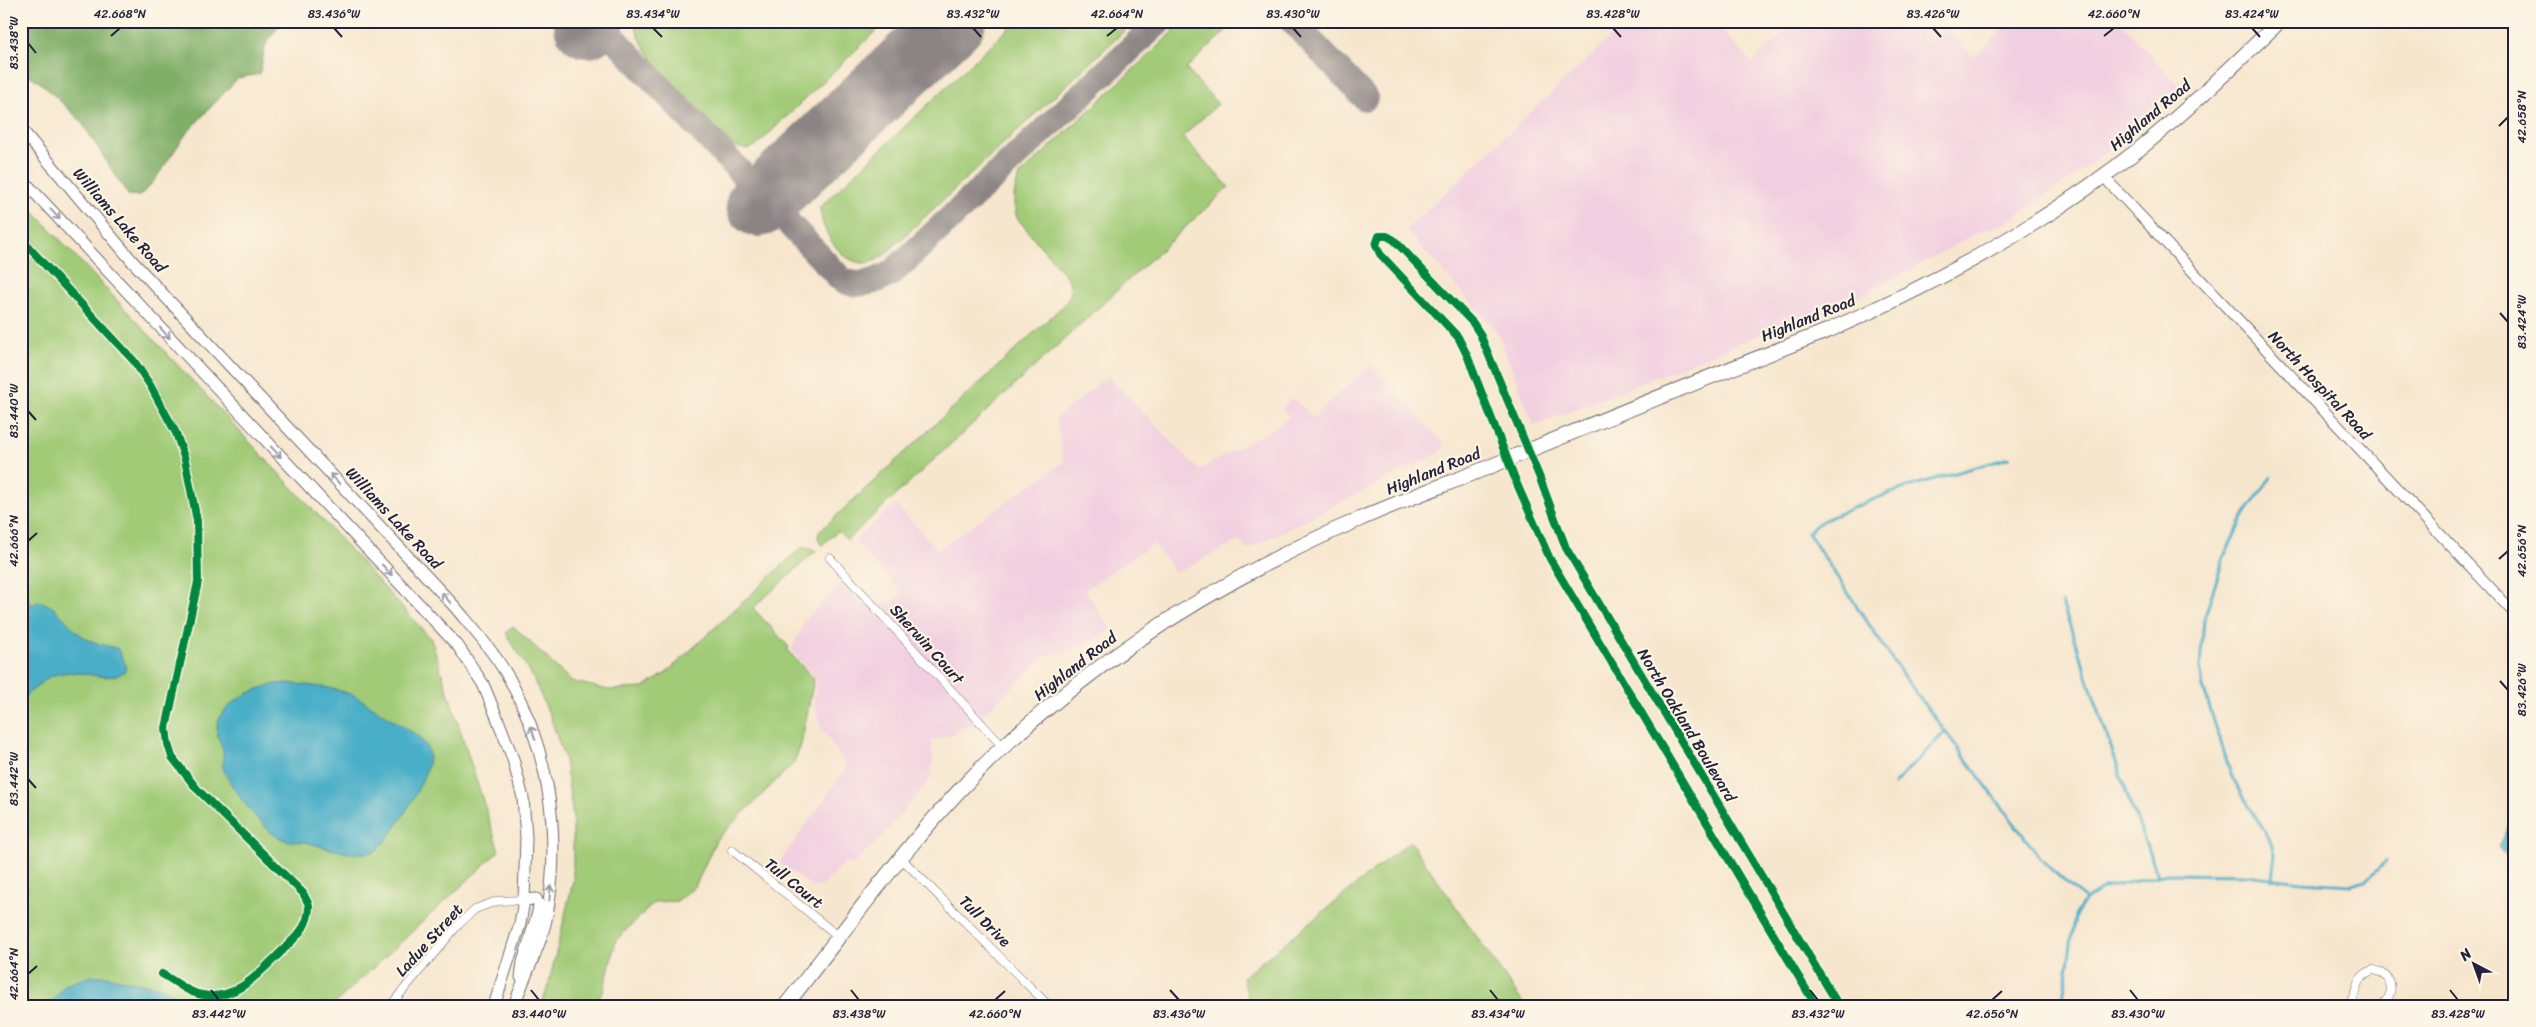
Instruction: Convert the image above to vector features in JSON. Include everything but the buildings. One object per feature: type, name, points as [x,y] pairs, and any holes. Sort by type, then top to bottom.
[{"type":"highway","name":"Highland Road","points":[[784,1006],[900,857],[958,792],[1003,748],[1060,697],[1118,653],[1237,578],[1362,518],[1827,331],[1893,302],[1990,250],[2057,208],[2103,176],[2189,107],[2280,21]]},
{"type":"main road","name":"Williams Lake Road","points":[[21,129],[133,262],[455,607],[484,641],[510,679],[529,721],[543,764],[553,816],[552,866],[548,910],[536,953],[514,1006]]},
{"type":"main road","points":[[21,178],[458,646],[483,684],[515,767],[523,798],[526,837],[524,900],[494,1006]]},
{"type":"main road","points":[[519,991],[523,962],[539,905],[536,899],[524,900]]},
{"type":"main road","points":[[502,1006],[508,987],[511,951]]},
{"type":"street","name":"North Hospital Road","points":[[2103,176],[2515,614]]},
{"type":"street","name":"North Oakland Boulevard","points":[[1816,1006],[1556,569],[1508,460],[1467,355],[1458,337],[1380,254],[1376,245],[1379,236],[1387,236],[1394,240],[1472,323],[1483,342],[1558,530],[1570,555],[1838,1006]]},
{"type":"street","points":[[21,239],[134,362],[162,406],[176,433],[185,460],[197,521],[198,582],[166,728],[172,757],[197,789],[302,893],[309,905],[304,926],[296,936],[250,981],[233,991],[218,996],[203,996],[188,990],[162,974]]},
{"type":"street","name":"Sherwin Court","points":[[830,558],[1003,748]]},
{"type":"street","name":"Tull Court","points":[[732,850],[839,937]]},
{"type":"street","name":"Tull Drive","points":[[900,857],[1049,1006]]},
{"type":"street","name":"Ladue Street","points":[[390,1006],[457,926],[475,909],[497,901],[524,900]]},
{"type":"street","points":[[2361,1006],[2350,1003],[2360,978],[2373,970],[2381,971],[2392,985],[2391,994],[2387,1002],[2380,1006]]},
{"type":"shaded area","points":[[1628,21],[1713,21],[1752,63],[1796,21],[1940,21],[1973,57],[2012,21],[2119,21],[2183,90],[2076,175],[2002,225],[1979,232],[1834,311],[1787,324],[1534,426],[1498,333],[1406,230]]},
{"type":"shaded area","points":[[1371,365],[1445,445],[1439,453],[1246,550],[1240,540],[1175,573],[1154,543],[1085,590],[1111,630],[1081,647],[1046,656],[970,727],[962,727],[950,735],[931,741],[933,760],[930,780],[882,837],[852,865],[844,862],[822,887],[813,887],[779,863],[847,767],[820,725],[814,699],[817,679],[791,650],[805,620],[842,583],[864,605],[891,603],[902,593],[854,541],[895,504],[938,549],[1064,462],[1056,418],[1108,376],[1199,470],[1290,418],[1282,408],[1294,398],[1312,417]]},
{"type":"green space","points":[[21,21],[282,21],[265,46],[260,74],[238,78],[186,134],[154,181],[140,196],[128,195],[80,120],[43,85],[21,69]]},
{"type":"green space","points":[[635,21],[886,21],[756,146],[744,149],[733,144],[691,103],[660,69],[638,35]]},
{"type":"green space","points":[[1016,21],[1135,21],[884,255],[872,262],[861,263],[850,259],[840,252],[826,231],[820,207]]},
{"type":"green space","points":[[1185,21],[1236,21],[1186,69],[1218,104],[1182,137],[1229,187],[847,540],[838,531],[822,545],[818,539],[819,532],[1066,303],[1071,292],[1069,280],[1017,218],[1014,196],[1018,180],[1021,174]]},
{"type":"green space","points":[[21,198],[333,531],[431,639],[499,851],[332,1006],[21,1006]]},
{"type":"green space","points":[[802,547],[816,551],[753,608],[789,647],[787,650],[814,679],[801,745],[794,763],[716,840],[695,887],[677,901],[655,902],[616,940],[603,992],[591,1006],[541,1006],[548,987],[573,881],[573,818],[565,760],[550,716],[531,674],[506,633],[513,626],[571,681],[608,690],[643,688],[666,673]]},
{"type":"green space","points":[[1410,841],[1525,1006],[1250,1006],[1243,977]]},
{"type":"water","points":[[21,589],[32,605],[39,601],[47,604],[87,639],[117,648],[126,665],[125,671],[116,676],[106,677],[62,673],[50,677],[31,691],[24,697],[21,704]]},
{"type":"water","points":[[288,683],[330,688],[354,695],[418,736],[427,748],[429,756],[423,778],[400,821],[376,851],[368,853],[343,852],[308,843],[290,841],[276,836],[254,814],[231,784],[223,765],[223,752],[217,730],[220,717],[227,708],[245,695],[268,686]]},
{"type":"water","points":[[2515,805],[2515,862],[2510,860],[2499,847],[2512,820]]},
{"type":"water","points":[[91,976],[106,976],[153,986],[157,985],[181,1000],[184,1006],[44,1006],[52,1002],[65,985]]},
{"type":"waterway","points":[[2009,458],[1887,494],[1826,519],[1808,533],[1902,674],[2041,859],[2085,900]]},
{"type":"waterway","points":[[2271,477],[2245,514],[2225,554],[2204,619],[2200,666],[2203,687],[2232,777],[2273,846],[2275,855],[2272,879]]},
{"type":"waterway","points":[[2062,603],[2130,803],[2158,875]]},
{"type":"waterway","points":[[1894,784],[1946,731]]},
{"type":"waterway","points":[[2062,1006],[2075,916],[2085,900],[2104,888],[2167,874],[2247,875],[2301,882],[2351,885],[2366,881],[2386,861]]},
{"type":"taxiway","points":[[598,21],[840,278],[846,282],[860,284],[874,281],[893,272],[1160,21]]},
{"type":"taxiway","points":[[1292,21],[1365,98]]},
{"type":"taxiway","points":[[788,223],[783,210],[783,199],[790,175]]},
{"type":"runway","points":[[587,25],[592,21]]},
{"type":"runway","points":[[759,204],[953,21]]},
{"type":"cycle path","points":[[1816,1006],[1550,559],[1517,484],[1467,355],[1458,337],[1380,254],[1376,245],[1379,236],[1387,236],[1394,240],[1473,323],[1480,334],[1539,476],[1566,548],[1839,1006]]},
{"type":"cycle path","points":[[21,239],[134,361],[150,385],[176,433],[185,460],[197,521],[198,582],[166,728],[172,757],[197,789],[303,893],[309,905],[307,919],[298,935],[248,983],[237,989],[215,996],[197,994],[162,974]]}]
